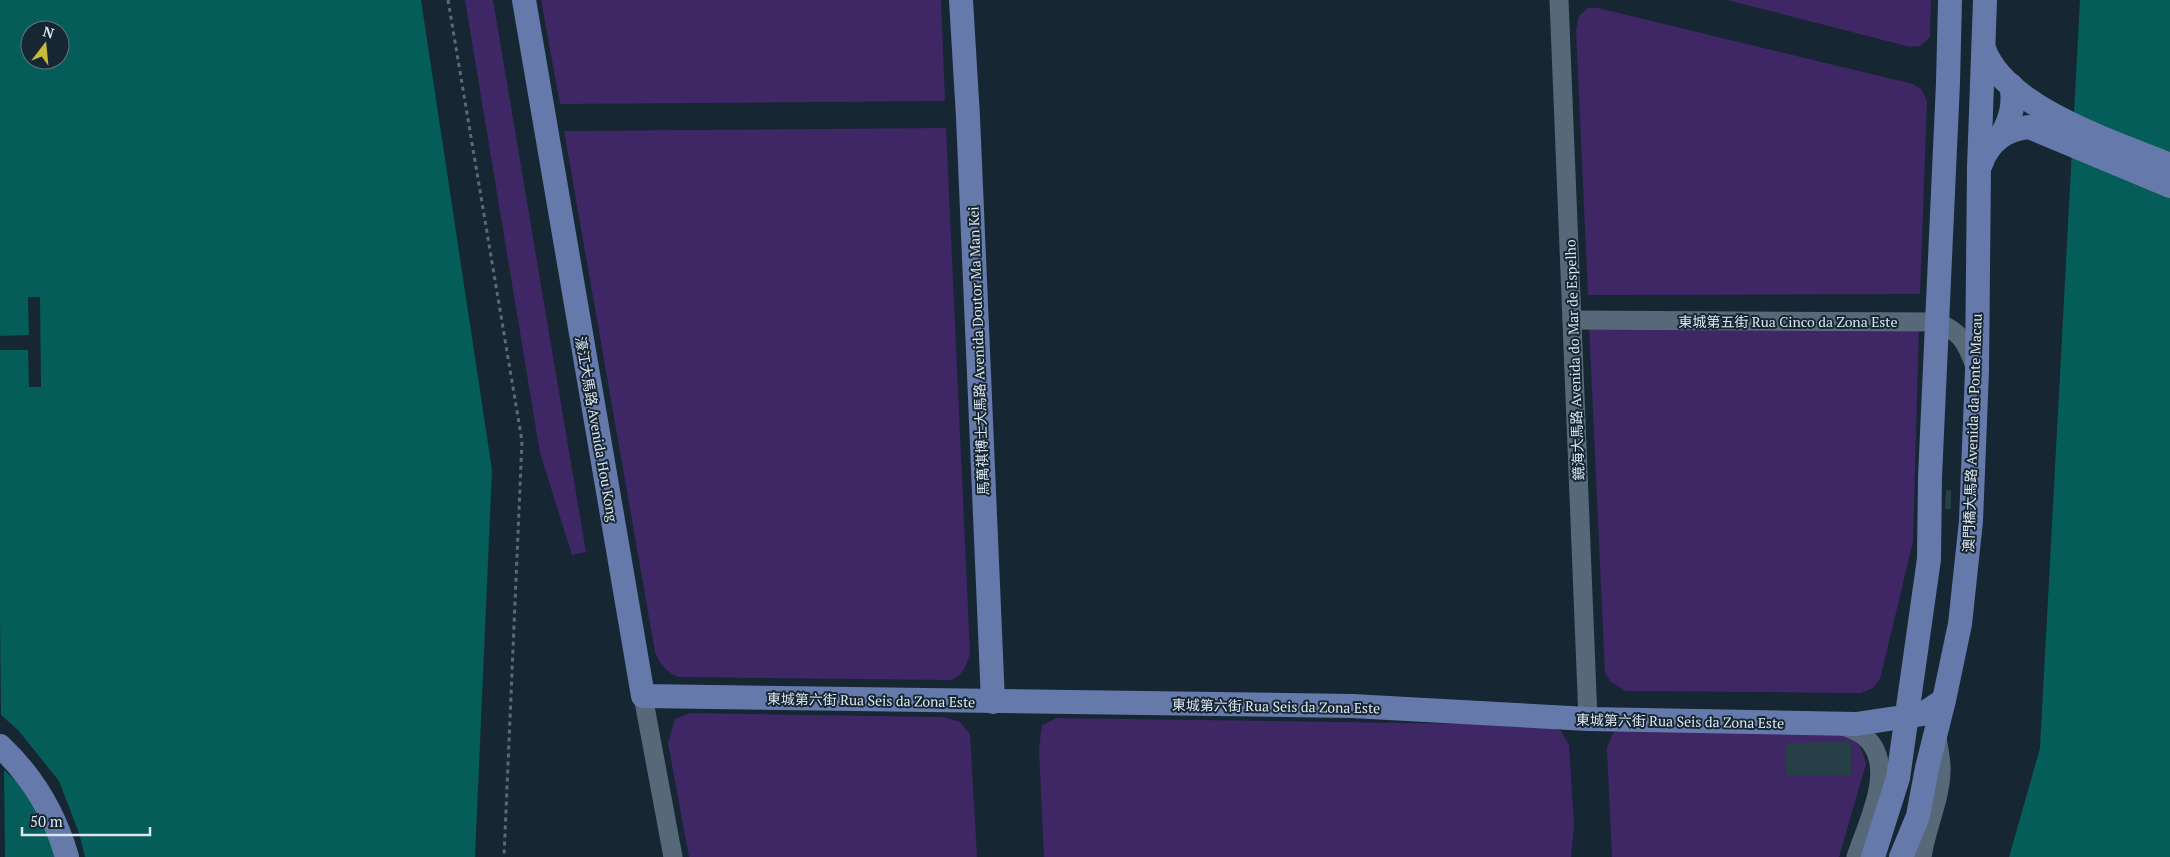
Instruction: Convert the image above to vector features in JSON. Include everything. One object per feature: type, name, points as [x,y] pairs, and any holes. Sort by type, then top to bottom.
[{"type":"main road","name":"濠江大馬路 Avenida Hou Kong","points":[[524,0],[643,696]]},
{"type":"main road","name":"馬萬祺博士大馬路 Avenida Doutor Ma Man Kei","points":[[961,0],[968,117],[993,702]]},
{"type":"main road","points":[[1873,857],[1898,778],[1929,559],[1936,322],[1948,83],[1950,0]]},
{"type":"main road","name":"澳門橋大馬路 Avenida da Ponte Macau","points":[[1901,857],[1918,816],[1926,768],[1944,700],[1960,624],[1972,522],[1977,372],[1979,168],[1985,0]]},
{"type":"main road","points":[[1984,49],[1988,60],[2043,122],[2170,186]]},
{"type":"main road","points":[[2002,134],[2008,125],[2014,98],[2010,85]]},
{"type":"main road","points":[[1979,168],[1985,153],[1993,141],[2002,134],[2016,128],[2028,127],[2043,122],[2170,164]]},
{"type":"main road","name":"東城第六街 Rua Seis da Zona Este","points":[[643,696],[1352,706],[1588,719],[1839,724],[1908,718],[1928,712],[1944,700]]},
{"type":"main road","points":[[0,746],[22,770],[37,791],[55,824],[67,857]]},
{"type":"main road","points":[[1915,857],[1918,844],[1918,816]]},
{"type":"street","name":"鏡海大馬路 Avenida do Mar de Espelho","points":[[1559,0],[1588,719]]},
{"type":"street","name":"東城第五街 Rua Cinco da Zona Este","points":[[1572,320],[1936,322],[1949,327],[1959,334],[1967,346],[1977,372]]},
{"type":"street","name":"濠江大馬路 Avenida Hou Kong","points":[[643,696],[673,857]]},
{"type":"street","points":[[1839,724],[1866,738],[1877,753],[1881,768],[1878,789],[1856,857]]},
{"type":"street","points":[[1922,857],[1940,780],[1940,758],[1936,733]]},
{"type":"path","points":[[448,0],[522,441],[504,857]]},
{"type":"shaded area","points":[[0,0],[421,0],[492,470],[475,857],[0,857]]},
{"type":"shaded area","points":[[465,0],[493,0],[586,552],[572,555],[540,453]]},
{"type":"shaded area","points":[[541,0],[941,0],[945,101],[560,104]]},
{"type":"shaded area","points":[[1727,0],[1931,0],[1930,37],[1920,46],[1910,47]]},
{"type":"shaded area","points":[[2080,0],[2170,0],[2170,857],[2009,857],[2040,748]]},
{"type":"shaded area","points":[[1588,8],[1598,8],[1913,84],[1922,90],[1927,101],[1920,294],[1588,295],[1576,30],[1579,16]]},
{"type":"shaded area","points":[[946,128],[970,652],[966,665],[962,672],[952,680],[678,677],[664,667],[655,652],[564,131]]},
{"type":"shaded area","points":[[1589,325],[1919,326],[1913,542],[1880,679],[1873,688],[1861,693],[1626,691],[1611,682],[1605,673]]},
{"type":"shaded area","points":[[690,713],[944,717],[960,722],[970,734],[977,857],[689,857],[668,743],[675,719]]},
{"type":"shaded area","points":[[1057,718],[1542,725],[1561,731],[1569,745],[1574,825],[1571,857],[1044,857],[1039,748],[1042,725]]},
{"type":"shaded area","points":[[1625,727],[1835,731],[1848,736],[1862,750],[1866,764],[1839,857],[1612,857],[1607,748],[1613,733]]},
{"type":"pier","points":[[28,297],[40,297],[41,387],[29,387],[28,350],[0,350],[0,336],[29,335]]},
{"type":"pier","points":[[0,614],[1,715],[18,730],[59,781],[79,833],[85,857],[57,857],[46,826],[18,783],[4,770],[5,857],[0,857]]},
{"type":"building","points":[[1946,490],[1951,490],[1951,509],[1945,509]]},
{"type":"building","points":[[1851,742],[1851,775],[1786,775],[1785,743]]}]
